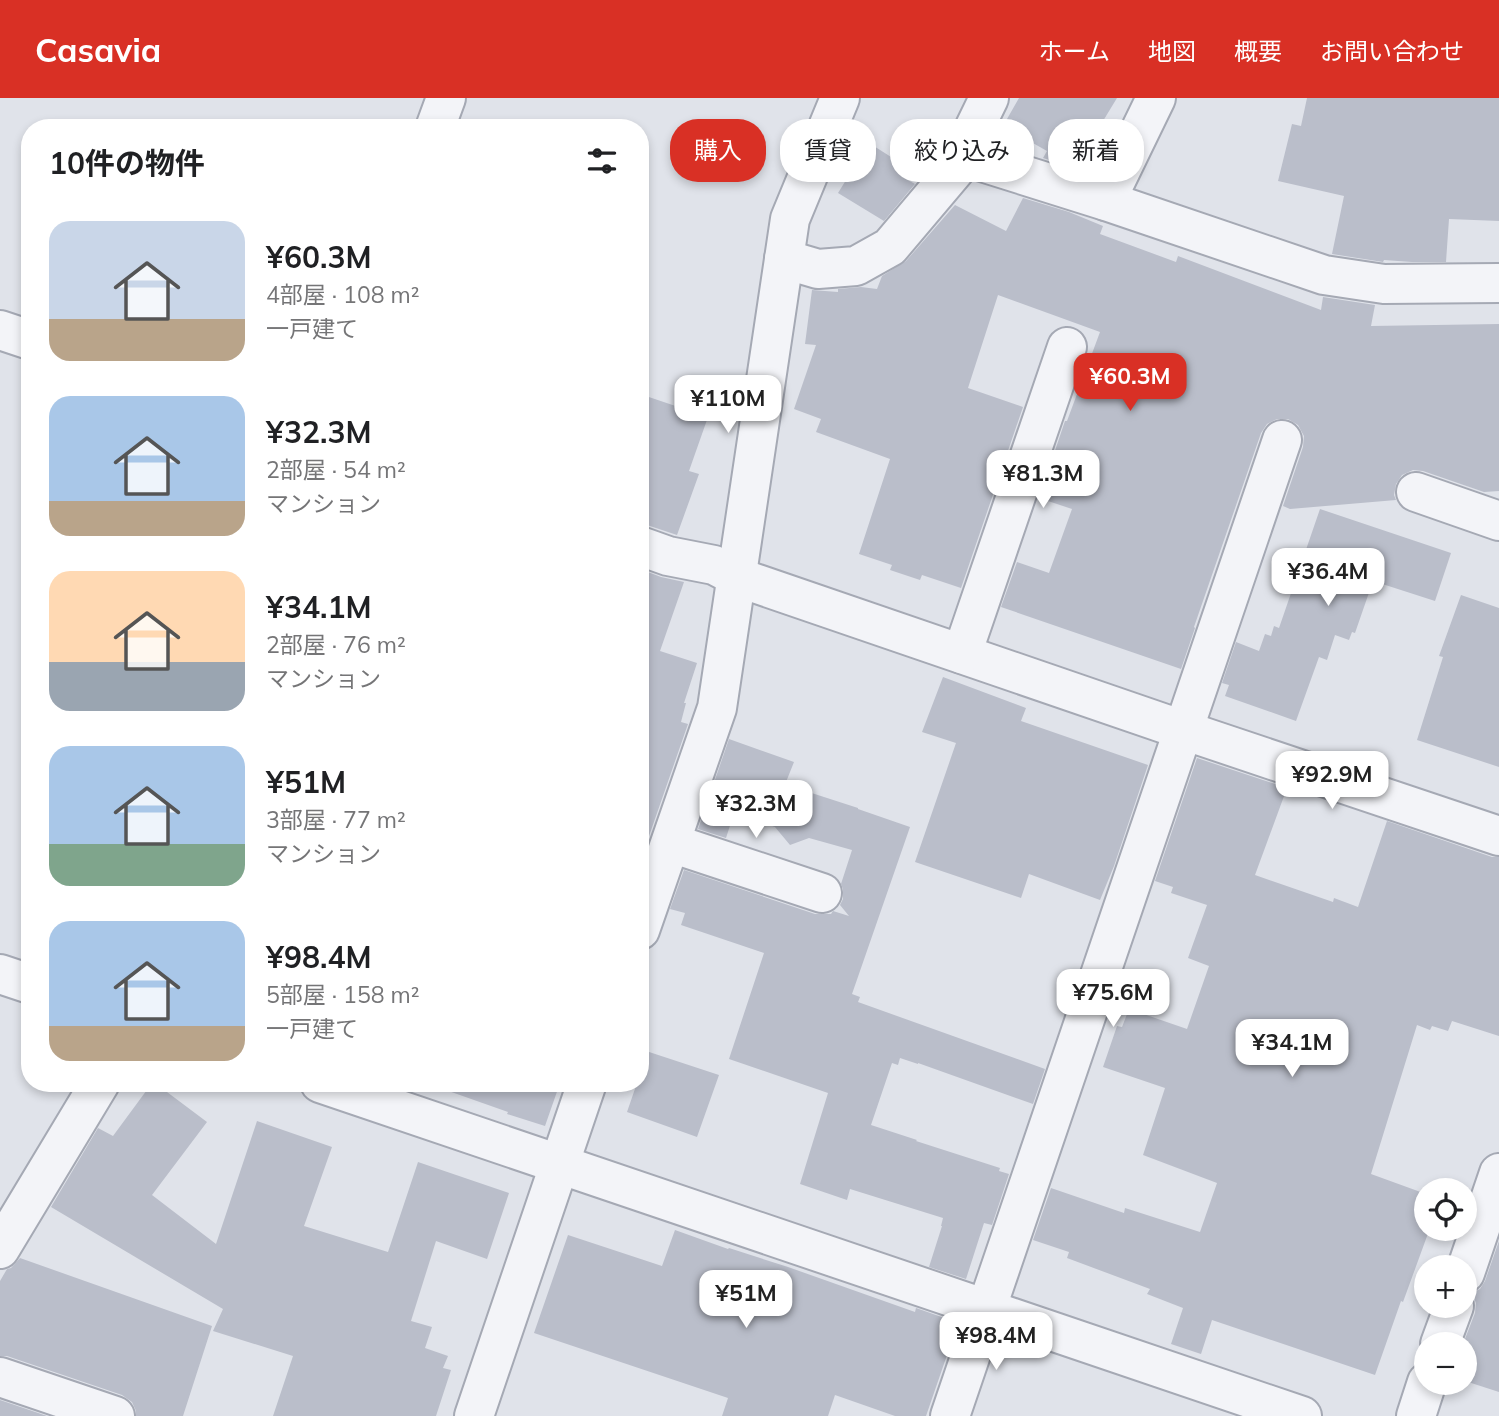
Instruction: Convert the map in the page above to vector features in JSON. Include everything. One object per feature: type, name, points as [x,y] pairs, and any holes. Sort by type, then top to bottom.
[{"type":"street","points":[[439,119],[446,98]]},
{"type":"street","points":[[649,905],[717,708],[790,219],[840,98]]},
{"type":"street","points":[[979,119],[989,98]]},
{"type":"street","points":[[1106,201],[1156,98]]},
{"type":"street","points":[[1034,178],[1324,275],[1384,284],[1499,283]]},
{"type":"street","points":[[784,259],[818,268],[856,266],[890,247],[945,182]]},
{"type":"street","points":[[0,330],[21,337]]},
{"type":"street","points":[[962,654],[1067,347]]},
{"type":"street","points":[[950,1416],[1282,440]]},
{"type":"street","points":[[1416,492],[1499,521]]},
{"type":"street","points":[[649,549],[668,556],[714,565],[737,577],[1499,836]]},
{"type":"street","points":[[671,843],[822,893]]},
{"type":"street","points":[[0,974],[21,981]]},
{"type":"street","points":[[0,1249],[95,1092]]},
{"type":"street","points":[[346,1092],[1302,1416]]},
{"type":"street","points":[[474,1416],[584,1092]]},
{"type":"street","points":[[1471,1255],[1499,1172]]},
{"type":"street","points":[[0,1377],[115,1416]]},
{"type":"street","points":[[1416,1416],[1423,1395]]},
{"type":"building","points":[[1019,98],[1117,98],[1104,119],[1048,119],[1048,160],[1043,158],[1047,151],[1034,144],[1034,119],[1007,119]]},
{"type":"building","points":[[1307,98],[1499,98],[1499,221],[1449,219],[1446,262],[1383,262],[1332,254],[1344,196],[1278,181],[1292,124],[1301,126]]},
{"type":"building","points":[[876,147],[890,156],[890,182],[915,184],[884,221],[838,193],[845,182],[876,182]]},
{"type":"building","points":[[1023,198],[1103,226],[1100,234],[1176,262],[1178,256],[1321,310],[1323,297],[1375,305],[1371,326],[1499,324],[1499,491],[1484,492],[1413,470],[1402,475],[1396,484],[1396,500],[1290,509],[1283,506],[1303,447],[1304,436],[1298,425],[1288,419],[1277,419],[1267,424],[1261,433],[1181,669],[1001,607],[1017,562],[1049,573],[1072,509],[1039,498],[1065,421],[1100,332],[998,295],[968,388],[1023,407],[961,588],[922,575],[920,580],[890,570],[892,565],[859,554],[890,459],[816,432],[821,419],[794,409],[816,345],[805,344],[812,290],[838,292],[838,289],[861,287],[877,289],[882,276],[906,261],[955,205],[1006,231]]},
{"type":"building","points":[[649,397],[708,417],[689,471],[699,474],[677,535],[649,526]]},
{"type":"building","points":[[1320,509],[1451,553],[1435,601],[1373,581],[1355,633],[1352,632],[1349,640],[1335,635],[1327,660],[1319,657],[1296,721],[1225,696],[1229,685],[1222,683],[1236,642],[1259,651],[1265,634],[1271,636],[1274,626],[1279,628]]},
{"type":"building","points":[[649,572],[684,582],[660,651],[697,663],[681,722],[688,724],[649,836]]},
{"type":"building","points":[[1461,595],[1499,608],[1499,767],[1417,740],[1443,657],[1439,656]]},
{"type":"building","points":[[943,677],[1026,708],[1021,721],[1148,765],[1100,900],[1029,874],[1021,898],[915,862],[956,743],[922,732]]},
{"type":"building","points":[[729,739],[794,762],[786,782],[791,784],[790,786],[910,827],[852,994],[860,997],[858,1002],[1045,1069],[1033,1104],[918,1063],[900,1058],[898,1065],[892,1063],[871,1125],[1000,1168],[999,1171],[1009,1174],[992,1225],[984,1223],[966,1279],[929,1267],[943,1218],[850,1189],[847,1200],[800,1184],[828,1093],[729,1059],[764,953],[681,925],[685,913],[670,909],[684,870],[815,914],[831,914],[833,911],[849,916],[840,905],[843,899],[841,884],[852,850],[809,838],[790,845],[775,827],[734,813],[726,838],[698,829]]},
{"type":"building","points":[[1197,758],[1287,788],[1255,875],[1333,902],[1334,898],[1358,907],[1387,821],[1492,857],[1499,857],[1499,1036],[1452,1021],[1448,1031],[1432,1026],[1430,1030],[1417,1025],[1371,1174],[1414,1190],[1414,1241],[1425,1241],[1420,1255],[1414,1255],[1414,1272],[1375,1375],[1212,1320],[1201,1354],[1171,1344],[1183,1308],[1147,1294],[1150,1289],[1067,1258],[1069,1252],[1033,1240],[1051,1188],[1124,1213],[1125,1208],[1200,1232],[1217,1183],[1143,1155],[1165,1088],[1103,1067],[1117,1026],[1122,1027],[1129,1009],[1187,1029],[1209,966],[1188,958],[1207,905],[1171,893],[1173,887],[1155,881]]},
{"type":"building","points":[[649,1052],[719,1075],[697,1137],[627,1112],[634,1092],[649,1092]]},
{"type":"building","points":[[145,1092],[167,1092],[207,1122],[152,1195],[216,1244],[257,1121],[332,1147],[304,1226],[388,1252],[418,1162],[509,1193],[487,1259],[436,1241],[411,1321],[432,1327],[425,1348],[448,1356],[443,1368],[451,1370],[436,1416],[273,1416],[293,1356],[213,1331],[223,1309],[51,1207],[98,1128],[113,1136]]},
{"type":"building","points":[[451,1092],[557,1092],[545,1126],[507,1114],[508,1112]]},
{"type":"building","points":[[675,1230],[915,1312],[916,1308],[953,1321],[951,1327],[956,1329],[926,1416],[895,1416],[835,1395],[828,1416],[722,1416],[728,1398],[534,1333],[568,1235],[662,1266]]},
{"type":"building","points":[[1499,1241],[1499,1392],[1477,1385],[1477,1332],[1468,1332],[1473,1318],[1477,1318],[1477,1290],[1485,1281]]},
{"type":"building","points":[[20,1258],[212,1326],[183,1416],[136,1416],[132,1402],[122,1395],[7,1356],[0,1356],[0,1281],[7,1269]]},
{"type":"building","points":[[0,1400],[47,1416],[0,1416]]}]
